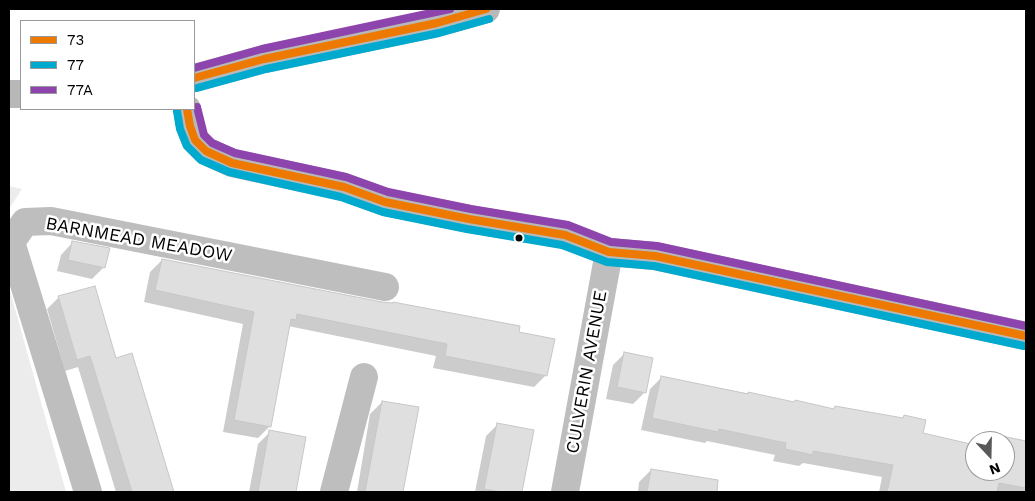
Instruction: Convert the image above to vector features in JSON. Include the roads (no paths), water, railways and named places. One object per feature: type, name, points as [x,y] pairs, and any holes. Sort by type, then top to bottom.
[{"type":"main road","points":[[195,78],[264,59],[437,23],[486,9]]},
{"type":"main road","points":[[187,110],[195,140],[206,151],[232,163],[344,186],[385,202],[565,235],[609,252],[655,256],[1026,336]]},
{"type":"street","name":"BARNMEAD MEADOW","points":[[88,492],[11,242],[25,222],[51,221],[385,288]]},
{"type":"street","name":"CULVERIN AVENUE","points":[[565,492],[609,252]]},
{"type":"street","points":[[334,492],[364,377]]}]
